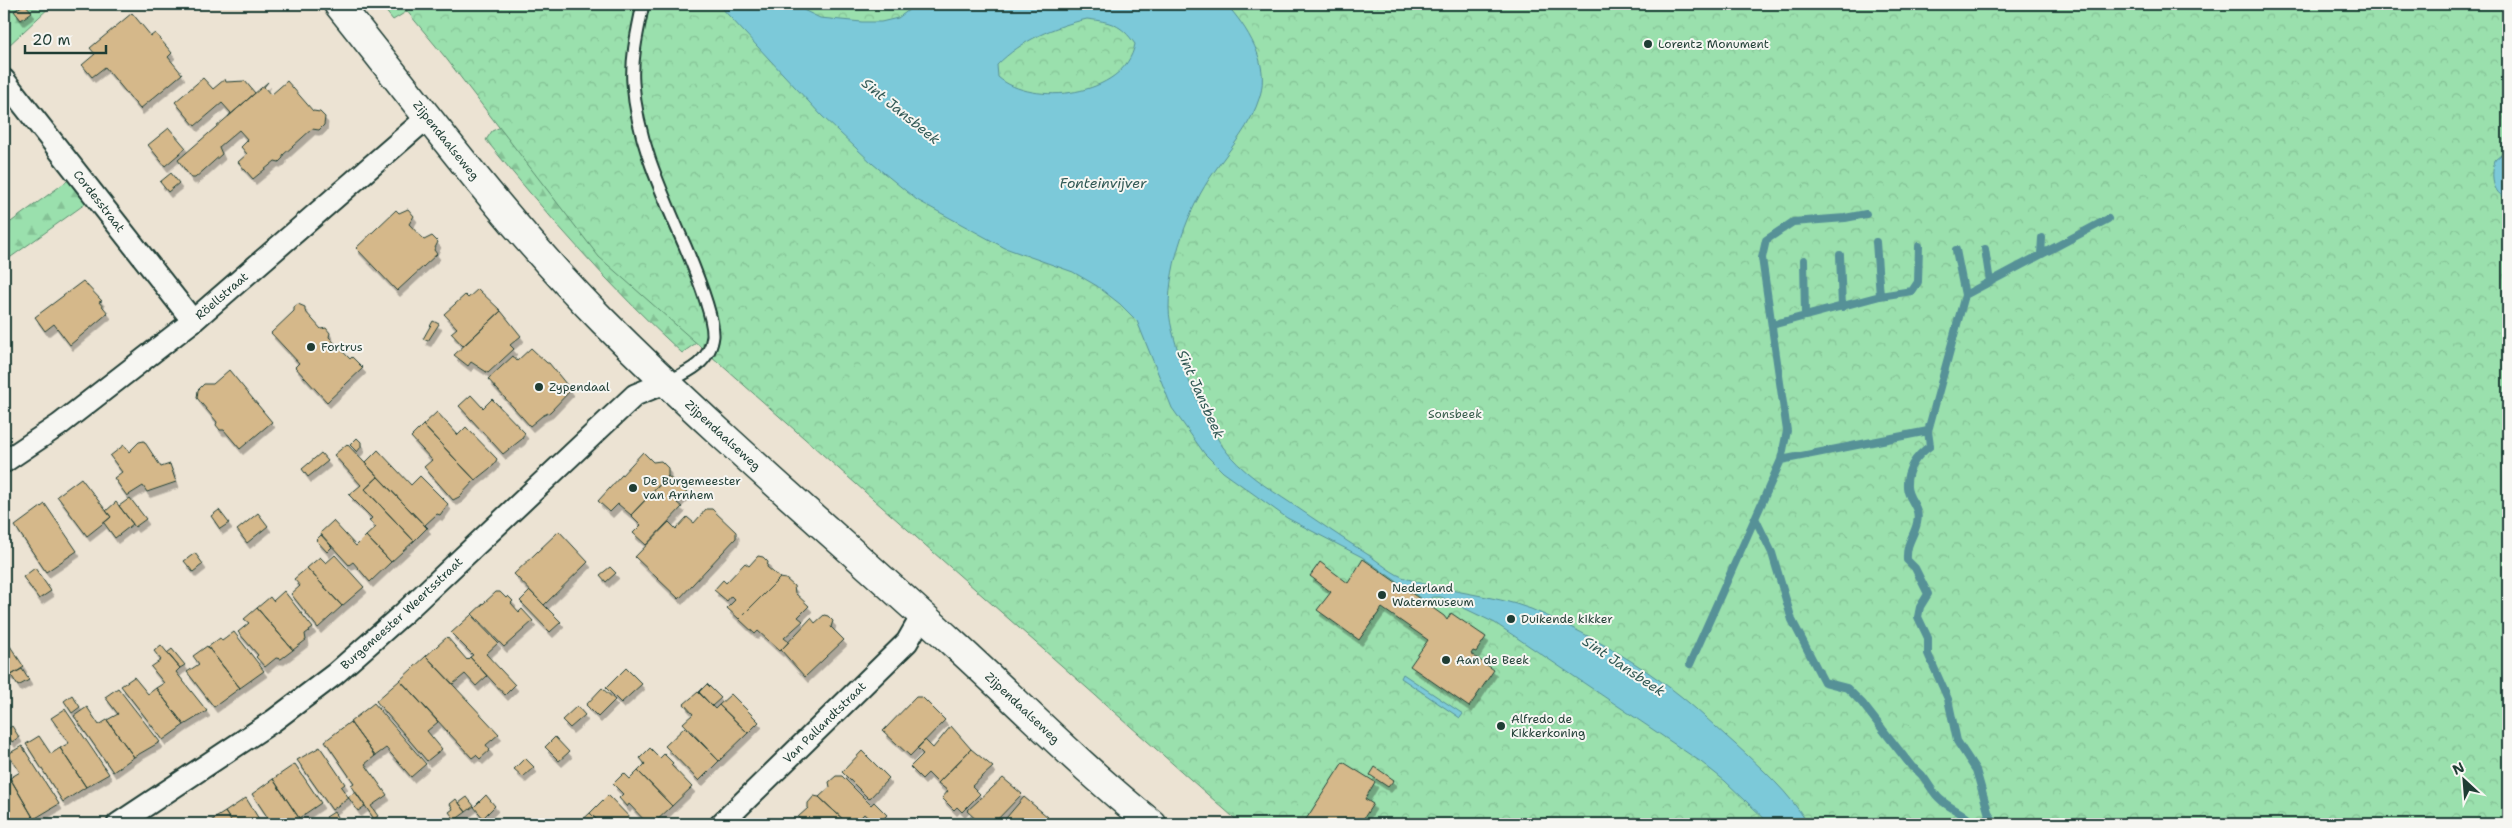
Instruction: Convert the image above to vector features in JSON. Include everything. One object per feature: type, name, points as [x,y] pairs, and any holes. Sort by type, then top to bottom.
[{"type":"main road","name":"Zijpendaalseweg","points":[[338,4],[502,210],[603,320],[667,382],[1069,754],[1152,824]]},
{"type":"street","name":"Cordesstraat","points":[[4,80],[193,321]]},
{"type":"street","name":"Röellstraat","points":[[4,462],[59,425],[193,321],[428,116]]},
{"type":"street","name":"Burgemeester Weertsstraat","points":[[118,824],[273,721],[335,674],[412,606],[635,395],[667,382]]},
{"type":"street","name":"Van Pallandtstraat","points":[[721,824],[907,642],[922,616]]},
{"type":"lane","points":[[643,4],[635,50],[633,82],[637,112],[645,148],[657,182],[702,291],[713,336],[705,358],[695,369],[667,382]]},
{"type":"green space","points":[[6,4],[53,4],[7,47],[4,43]]},
{"type":"green space","points":[[380,4],[419,4],[393,20]]},
{"type":"green space","name":"Sonsbeek","points":[[401,4],[2508,4],[2508,824],[1241,824],[599,257],[445,57]]},
{"type":"green space","points":[[503,126],[699,341],[682,353],[630,303],[580,250],[486,140],[492,131]]},
{"type":"green space","points":[[74,176],[92,199],[4,262],[4,227]]},
{"type":"water","name":"Fonteinvijver","points":[[718,4],[791,4],[820,18],[881,22],[898,18],[917,4],[1226,4],[1242,23],[1255,46],[1262,71],[1260,96],[1246,127],[1205,186],[1188,219],[1172,273],[1169,308],[1170,322],[1188,379],[1206,418],[1223,447],[1238,464],[1264,485],[1397,575],[1423,584],[1501,600],[1531,609],[1581,632],[1632,662],[1681,696],[1745,753],[1784,791],[1808,824],[1770,824],[1725,781],[1701,762],[1495,623],[1441,597],[1432,597],[1426,602],[1362,557],[1287,518],[1223,472],[1204,453],[1172,408],[1137,321],[1120,304],[1097,286],[1073,272],[1005,248],[917,200],[873,164],[822,116]],"holes":[[[1087,19],[1115,25],[1125,32],[1135,44],[1128,62],[1114,76],[1096,86],[1076,92],[1054,94],[1032,92],[1013,86],[998,77],[997,65],[1027,42],[1062,26]]]},
{"type":"water","points":[[2508,149],[2508,199],[2502,196],[2495,188],[2493,172],[2495,160]]},
{"type":"water","points":[[1403,674],[1463,714],[1460,718],[1401,678]]},
{"type":"building","points":[[25,4],[32,12],[21,20],[14,11]]},
{"type":"building","points":[[132,13],[151,36],[155,33],[172,53],[168,57],[182,74],[140,109],[105,67],[92,77],[82,65],[95,54],[90,48]]},
{"type":"building","points":[[203,78],[213,89],[225,79],[226,82],[245,81],[255,93],[228,117],[231,113],[222,103],[195,126],[175,102]]},
{"type":"building","points":[[287,81],[313,111],[320,112],[325,117],[324,125],[319,130],[312,129],[283,155],[279,162],[275,161],[253,179],[238,162],[247,154],[241,147],[248,140],[239,130],[219,147],[222,154],[195,178],[191,178],[178,160],[268,82],[264,87],[271,95]]},
{"type":"building","points":[[169,128],[186,148],[165,166],[148,145]]},
{"type":"building","points":[[171,173],[179,183],[168,192],[160,182]]},
{"type":"building","points":[[408,209],[414,216],[409,224],[424,240],[432,236],[438,242],[434,250],[437,254],[397,291],[356,248],[396,210],[399,213]]},
{"type":"building","points":[[83,281],[102,301],[99,302],[108,313],[70,345],[54,324],[45,331],[35,317]]},
{"type":"building","points":[[478,289],[501,311],[463,346],[451,333],[457,328],[444,314],[465,295],[468,298]]},
{"type":"building","name":"Fortrus","points":[[298,304],[305,307],[305,311],[321,329],[326,328],[330,333],[329,337],[350,359],[352,357],[363,368],[327,402],[295,367],[299,363],[271,333],[294,311],[294,307]]},
{"type":"building","points":[[501,311],[521,336],[510,345],[514,349],[488,373],[471,362],[468,366],[454,355]]},
{"type":"building","points":[[433,321],[439,324],[428,341],[423,339]]},
{"type":"building","points":[[531,348],[549,363],[571,390],[550,412],[530,426],[488,379],[513,356],[517,361]]},
{"type":"building","points":[[229,370],[272,422],[240,449],[224,430],[220,430],[216,425],[217,422],[197,398],[198,390],[204,384],[213,384]]},
{"type":"building","points":[[471,395],[483,408],[492,399],[525,433],[522,439],[503,454],[459,406]]},
{"type":"building","points":[[437,412],[458,435],[466,427],[497,459],[494,465],[475,480],[423,425]]},
{"type":"building","points":[[423,425],[475,480],[459,497],[453,500],[424,467],[432,460],[411,437]]},
{"type":"building","points":[[357,438],[361,442],[361,447],[357,452],[350,445]]},
{"type":"building","points":[[144,441],[161,467],[170,464],[176,482],[147,492],[143,486],[127,496],[114,478],[122,472],[110,456],[124,445],[129,452],[139,442]]},
{"type":"building","points":[[347,444],[378,477],[365,489],[414,541],[391,562],[366,536],[376,527],[369,521],[372,518],[349,495],[361,485],[334,455]]},
{"type":"building","points":[[378,450],[411,485],[420,476],[448,504],[440,515],[437,514],[425,525],[428,528],[427,528],[365,463]]},
{"type":"building","name":"De Burgemeester van Arnhem","points":[[643,452],[653,462],[661,461],[668,468],[668,476],[631,515],[618,504],[610,512],[598,501]]},
{"type":"building","points":[[321,453],[328,461],[308,477],[302,469]]},
{"type":"building","points":[[668,476],[687,493],[677,503],[682,507],[646,545],[633,533],[641,525],[631,515]]},
{"type":"building","points":[[378,477],[427,528],[414,541],[365,489]]},
{"type":"building","points":[[81,478],[111,517],[87,536],[57,496]]},
{"type":"building","points":[[130,498],[146,519],[135,527],[119,506]]},
{"type":"building","points":[[116,502],[133,524],[115,538],[104,523],[111,517],[106,511]]},
{"type":"building","points":[[45,504],[77,551],[46,572],[15,526]]},
{"type":"building","points":[[706,509],[712,509],[736,532],[736,538],[679,599],[635,557],[669,522],[676,529],[687,517],[694,523]]},
{"type":"building","points":[[219,510],[229,523],[220,529],[211,516]]},
{"type":"building","points":[[258,513],[268,526],[247,543],[237,530]]},
{"type":"building","points":[[333,521],[356,546],[366,536],[391,562],[370,582],[353,562],[349,565],[320,533]]},
{"type":"building","points":[[559,531],[588,562],[544,605],[514,574]]},
{"type":"building","points":[[321,535],[332,547],[327,552],[316,540]]},
{"type":"building","points":[[195,553],[203,564],[193,572],[184,561]]},
{"type":"building","points":[[335,555],[364,587],[342,606],[307,568],[320,557],[326,563]]},
{"type":"building","points":[[758,556],[763,557],[768,562],[767,567],[780,578],[739,619],[727,608],[735,600],[731,596],[727,601],[714,590],[723,580],[726,583],[745,563],[749,566]]},
{"type":"building","points":[[1363,559],[1447,620],[1451,613],[1486,637],[1476,652],[1473,651],[1471,654],[1494,670],[1469,707],[1410,666],[1428,640],[1382,608],[1359,640],[1317,610],[1331,592],[1310,576],[1320,562],[1348,583]]},
{"type":"building","points":[[610,567],[616,573],[606,582],[600,575]]},
{"type":"building","points":[[35,568],[51,591],[39,599],[23,577]]},
{"type":"building","points":[[307,568],[342,606],[318,628],[291,594],[300,586],[294,579]]},
{"type":"building","points":[[780,578],[786,579],[794,586],[795,593],[809,606],[798,617],[803,621],[784,638],[789,642],[780,651],[758,631],[755,634],[739,619]]},
{"type":"building","points":[[284,591],[313,628],[305,634],[306,640],[293,650],[257,608],[270,597],[273,601]]},
{"type":"building","points":[[530,591],[561,622],[550,632],[520,601]]},
{"type":"building","points":[[496,592],[500,592],[506,598],[508,596],[519,612],[522,609],[533,621],[504,647],[472,614]]},
{"type":"building","points":[[257,608],[293,650],[281,659],[276,658],[265,667],[256,657],[258,655],[238,632],[249,623],[244,619]]},
{"type":"building","points":[[471,615],[498,643],[486,654],[515,685],[505,695],[470,657],[473,655],[451,633]]},
{"type":"building","points":[[824,615],[833,621],[831,627],[844,640],[805,677],[781,650],[811,618],[815,623]]},
{"type":"building","points":[[234,632],[264,671],[240,688],[208,647],[220,638],[222,641]]},
{"type":"building","points":[[447,637],[467,660],[470,657],[487,676],[476,686],[465,674],[453,684],[426,656]]},
{"type":"building","points":[[161,645],[180,668],[176,672],[207,711],[184,725],[156,688],[164,683],[151,667],[161,660],[154,651]]},
{"type":"building","points":[[10,646],[24,667],[10,676],[4,667],[4,650]]},
{"type":"building","points":[[207,646],[240,688],[214,707],[187,672],[199,664],[193,656]]},
{"type":"building","points":[[172,649],[185,665],[180,668],[167,653]]},
{"type":"building","points":[[426,656],[499,734],[486,745],[490,750],[480,759],[476,755],[472,758],[400,680]]},
{"type":"building","points":[[626,668],[642,684],[621,703],[606,688]]},
{"type":"building","points":[[22,669],[29,680],[18,686],[11,675]]},
{"type":"building","points":[[134,677],[148,694],[156,688],[184,725],[163,740],[121,686]]},
{"type":"building","points":[[400,680],[438,722],[427,731],[442,749],[427,761],[376,701]]},
{"type":"building","points":[[707,684],[721,698],[712,706],[699,692]]},
{"type":"building","points":[[118,688],[160,742],[134,757],[107,720],[118,714],[105,697]]},
{"type":"building","points":[[602,688],[615,700],[598,717],[586,705]]},
{"type":"building","points":[[698,692],[715,709],[719,705],[748,733],[719,761],[683,723],[693,714],[684,704]]},
{"type":"building","points":[[731,694],[759,722],[748,733],[719,705]]},
{"type":"building","points":[[72,695],[80,707],[72,713],[64,701]]},
{"type":"building","points":[[916,697],[922,697],[945,720],[910,756],[883,731]]},
{"type":"building","points":[[374,703],[426,764],[411,777],[386,748],[375,756],[350,722]]},
{"type":"building","points":[[577,706],[585,715],[570,728],[562,720]]},
{"type":"building","points":[[87,707],[99,725],[107,720],[134,757],[113,772],[74,716]]},
{"type":"building","points":[[65,709],[109,774],[86,787],[60,748],[69,743],[51,718]]},
{"type":"building","points":[[350,722],[375,756],[365,764],[387,795],[371,806],[378,816],[374,819],[351,785],[354,783],[325,741]]},
{"type":"building","points":[[12,726],[19,737],[12,742],[5,731]]},
{"type":"building","points":[[951,726],[971,749],[938,783],[928,773],[922,779],[910,767],[923,754],[917,748],[925,740],[933,748]]},
{"type":"building","points":[[685,727],[719,761],[699,781],[665,746]]},
{"type":"building","points":[[39,736],[51,754],[60,748],[86,787],[63,802],[26,744]]},
{"type":"building","points":[[555,737],[569,752],[559,761],[545,747]]},
{"type":"building","points":[[22,746],[59,804],[34,819],[10,778],[20,772],[8,754]]},
{"type":"building","points":[[320,747],[345,784],[341,787],[349,798],[332,810],[297,760]]},
{"type":"building","points":[[650,748],[660,758],[664,754],[673,763],[671,765],[692,787],[672,806],[638,771],[645,764],[640,758]]},
{"type":"building","points":[[971,749],[993,767],[972,786],[980,794],[962,812],[957,807],[954,810],[942,798],[948,791],[938,783]]},
{"type":"building","points":[[862,751],[889,778],[869,799],[842,772]]},
{"type":"building","points":[[525,758],[534,767],[523,777],[514,769]]},
{"type":"building","points":[[1343,762],[1375,782],[1365,799],[1373,804],[1360,824],[1303,824]]},
{"type":"building","points":[[295,764],[321,803],[299,818],[273,779]]},
{"type":"building","points":[[1375,767],[1394,780],[1388,787],[1370,775]]},
{"type":"building","points":[[638,771],[672,806],[653,824],[648,824],[629,804],[627,807],[619,798],[623,794],[613,784],[624,773],[630,779]]},
{"type":"building","points":[[836,776],[842,776],[871,805],[874,802],[887,815],[878,824],[875,824],[864,814],[854,824],[848,824],[819,797],[830,787],[829,782]]},
{"type":"building","points":[[10,778],[34,819],[24,824],[8,824],[4,817],[4,781]]},
{"type":"building","points":[[1003,778],[1022,794],[993,824],[981,824],[967,811]]},
{"type":"building","points":[[273,779],[299,818],[291,824],[272,824],[252,794]]},
{"type":"building","points":[[355,792],[365,806],[358,811],[348,797]]},
{"type":"building","points":[[486,795],[495,806],[483,818],[474,807]]},
{"type":"building","points":[[608,795],[636,824],[601,824],[590,813]]},
{"type":"building","points":[[814,796],[819,797],[848,824],[805,824],[798,817],[808,808],[808,803]]},
{"type":"building","points":[[467,797],[474,806],[466,812],[459,803]]},
{"type":"building","points":[[1024,797],[1048,817],[1041,824],[1001,824]]},
{"type":"building","points":[[246,798],[262,824],[233,824],[225,812]]},
{"type":"building","points":[[456,799],[466,812],[455,820],[449,812],[453,809],[450,804]]},
{"type":"building","points":[[225,812],[233,824],[206,824]]},
{"type":"building","points":[[334,812],[340,822],[331,824],[326,817]]},
{"type":"building","points":[[590,813],[601,824],[578,824]]},
{"type":"waterway","points":[[1690,664],[1781,460],[1787,431],[1762,258],[1766,240],[1793,222],[1845,218],[1866,214]]},
{"type":"waterway","points":[[1781,460],[1928,431],[1965,295],[2108,219]]},
{"type":"waterway","points":[[2041,254],[2042,238]]},
{"type":"waterway","points":[[1876,242],[1880,296]]},
{"type":"waterway","points":[[1772,325],[1880,296],[1912,291],[1918,282],[1919,246]]},
{"type":"waterway","points":[[1985,249],[1990,282]]},
{"type":"waterway","points":[[1956,250],[1965,295]]},
{"type":"waterway","points":[[1840,255],[1842,307]]},
{"type":"waterway","points":[[1804,260],[1805,315]]},
{"type":"waterway","points":[[1928,431],[1930,446],[1920,454],[1913,464],[1907,480],[1908,492],[1918,517],[1916,528],[1909,544],[1907,560],[1915,568],[1928,594],[1920,607],[1918,617],[1928,638],[1928,654],[1948,699],[1957,741],[1976,770],[1989,815],[1996,824]]},
{"type":"waterway","points":[[1755,518],[1772,553],[1792,620],[1824,682],[1847,688],[1862,703],[1937,796],[1973,824]]},
{"type":"place","name":"Lorentz Monument","points":[[1648,44]]},
{"type":"place","name":"Fortrus","points":[[311,347]]},
{"type":"place","name":"Zypendaal","points":[[539,387]]},
{"type":"place","name":"De Burgemeester van Arnhem","points":[[633,488]]},
{"type":"place","name":"Nederland Watermuseum","points":[[1382,595]]},
{"type":"place","name":"Duikende kikker","points":[[1511,619]]},
{"type":"place","name":"Aan de Beek","points":[[1446,660]]},
{"type":"place","name":"Alfredo de Kikkerkoning","points":[[1501,726]]},
{"type":"water label","name":"Sint Jansbeek","points":[[901,111]]},
{"type":"water label","name":"Sint Jansbeek","points":[[1201,394]]},
{"type":"water label","name":"Sint Jansbeek","points":[[1624,666]]}]
